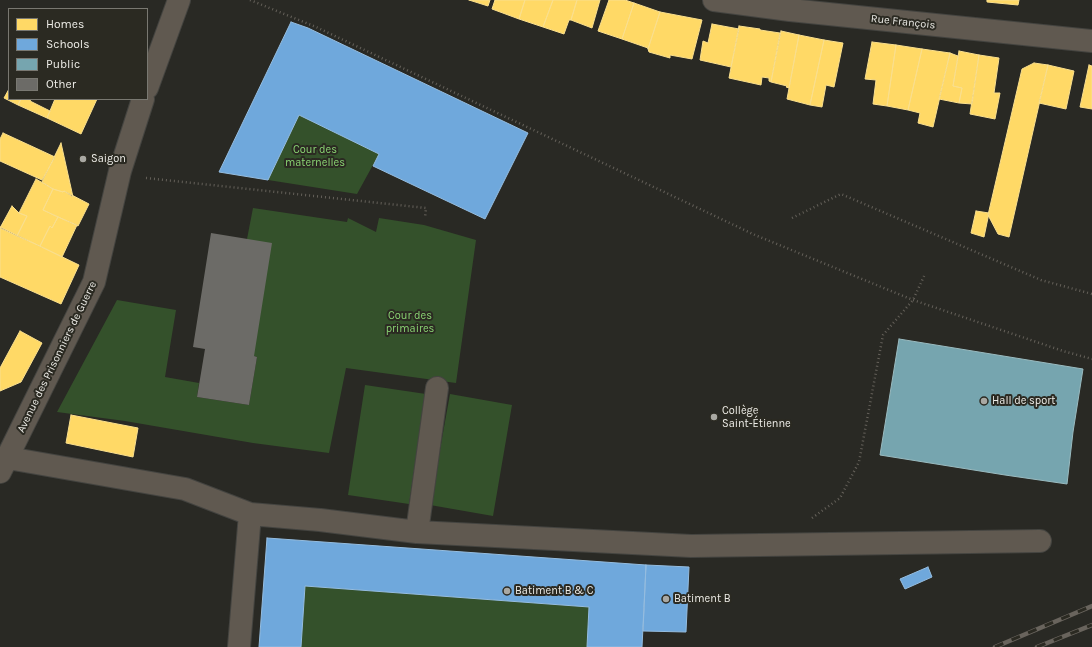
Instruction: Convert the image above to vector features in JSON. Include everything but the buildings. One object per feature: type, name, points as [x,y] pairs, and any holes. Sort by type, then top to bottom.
[{"type":"street","points":[[148,85],[179,0]]},
{"type":"street","name":"Rue François","points":[[714,0],[790,10],[1092,41]]},
{"type":"street","name":"Avenue des Prisonniers de Guerre","points":[[4,465],[94,282],[120,171],[143,100]]},
{"type":"street","points":[[417,532],[437,388]]},
{"type":"street","points":[[4,465],[185,489],[250,514],[320,520],[417,532],[691,546],[1040,541]]},
{"type":"street","points":[[239,647],[250,514]]},
{"type":"path","points":[[250,0],[316,27],[755,235],[913,300],[1063,351],[1092,359]]},
{"type":"path","points":[[120,171],[146,178],[426,208],[425,218]]},
{"type":"path","points":[[792,218],[840,194],[1041,280],[1092,294]]},
{"type":"path","points":[[809,519],[840,498],[859,462],[883,335],[913,300],[925,274]]},
{"type":"green space","name":"Cour des maternelles","points":[[299,115],[379,154],[357,194],[268,180]]},
{"type":"green space","name":"Cour des primaires","points":[[253,208],[347,222],[348,218],[376,232],[379,218],[424,225],[476,240],[456,383],[346,368],[329,453],[253,443],[125,421],[57,412],[117,300],[176,310],[165,377],[199,383],[197,397],[249,405],[257,357],[254,356],[247,239]]},
{"type":"green space","points":[[365,385],[426,394],[409,504],[348,495]]},
{"type":"green space","points":[[450,394],[512,405],[493,516],[430,505]]},
{"type":"green space","points":[[305,586],[589,607],[587,647],[301,647]]},
{"type":"railway","points":[[995,647],[1092,606]]},
{"type":"railway","points":[[1037,647],[1092,625]]},
{"type":"place","name":"Saigon","points":[[83,159]]},
{"type":"place","name":"Hall de sport","points":[[984,401]]},
{"type":"place","name":"Collège Saint-Étienne","points":[[714,417]]},
{"type":"place","name":"Batiment B & C","points":[[507,591]]},
{"type":"place","name":"Batiment B","points":[[666,599]]}]
